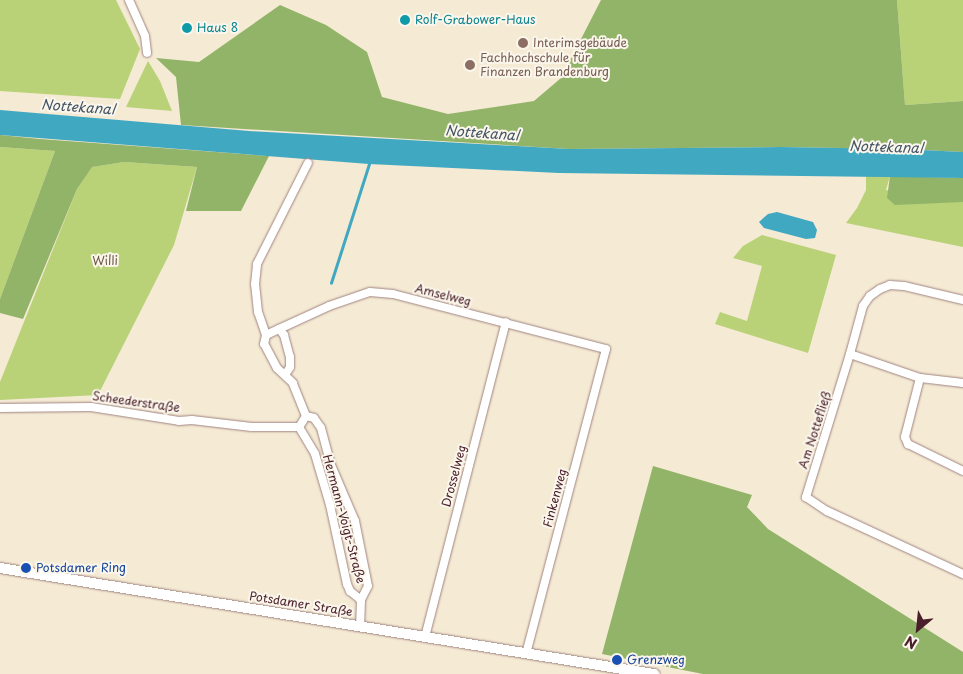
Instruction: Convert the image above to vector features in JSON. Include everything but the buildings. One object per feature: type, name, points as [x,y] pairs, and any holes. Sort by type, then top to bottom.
[{"type":"main road","name":"Potsdamer Straße","points":[[0,568],[526,653],[597,669],[654,674]]},
{"type":"street","points":[[129,0],[145,36],[147,52]]},
{"type":"street","name":"Hermann-Voigt-Straße","points":[[308,163],[257,264],[256,300],[266,335],[264,344],[268,354],[277,368],[285,374],[298,392],[306,416],[314,418],[321,428],[331,465],[355,521],[368,586],[362,600],[360,626]]},
{"type":"street","name":"Am Nottefließ","points":[[963,300],[904,286],[890,285],[880,288],[862,306],[850,354],[806,497],[827,511],[963,574]]},
{"type":"street","name":"Amselweg","points":[[279,329],[329,306],[370,292],[394,294],[606,348]]},
{"type":"street","name":"Drosselweg","points":[[425,637],[506,322]]},
{"type":"street","points":[[266,335],[279,329],[288,346],[290,367],[285,374]]},
{"type":"street","name":"Finkenweg","points":[[526,653],[606,348]]},
{"type":"street","points":[[850,354],[920,378],[963,384]]},
{"type":"street","points":[[920,378],[905,437],[908,444],[963,471]]},
{"type":"street","name":"Scheederstraße","points":[[0,408],[91,407],[179,421],[192,420],[252,427],[299,427]]},
{"type":"street","points":[[299,427],[306,416]]},
{"type":"street","name":"Hermann-Voigt-Straße","points":[[299,427],[315,454],[330,505],[347,584],[350,591],[362,600]]},
{"type":"green space","points":[[0,0],[116,0],[140,49],[120,99],[0,91]]},
{"type":"green space","points":[[601,0],[897,0],[905,105],[963,101],[963,152],[781,147],[569,149],[181,125],[176,77],[156,58],[199,62],[280,5],[326,25],[367,52],[382,97],[448,114],[534,101],[561,78]]},
{"type":"green space","points":[[897,0],[963,0],[963,101],[905,105]]},
{"type":"green space","points":[[148,61],[160,81],[172,111],[126,107]]},
{"type":"green space","points":[[0,135],[269,156],[241,211],[186,211],[197,167],[124,162],[92,167],[77,189],[23,319],[0,313],[0,299],[55,151],[0,147]]},
{"type":"green space","points":[[0,147],[55,151],[0,299]]},
{"type":"green space","name":"Willi","points":[[124,162],[197,167],[174,245],[98,395],[0,400],[0,382],[77,189],[91,167]]},
{"type":"green space","points":[[866,176],[890,176],[886,190],[963,202],[963,247],[846,223],[857,208],[866,190]]},
{"type":"green space","points":[[890,176],[963,178],[963,202],[895,205],[887,198]]},
{"type":"green space","points":[[762,235],[836,255],[808,353],[715,324],[720,312],[747,321],[762,266],[733,258],[743,246]]},
{"type":"green space","points":[[653,466],[752,495],[747,507],[768,529],[963,652],[963,674],[703,674],[602,654]]},
{"type":"water","points":[[0,110],[249,131],[569,149],[781,147],[963,152],[963,178],[559,173],[369,164],[0,135]]},
{"type":"water","points":[[777,212],[813,222],[817,230],[815,238],[806,239],[764,228],[759,222],[768,214]]},
{"type":"waterway","points":[[331,283],[369,164]]},
{"type":"place","name":"Rolf-Grabower-Haus","points":[[405,20]]},
{"type":"place","name":"Haus 8","points":[[187,28]]},
{"type":"place","name":"Interimsgebäude","points":[[523,43]]},
{"type":"place","name":"Fachhochschule für Finanzen Brandenburg","points":[[470,65]]},
{"type":"place","name":"Potsdamer Ring","points":[[26,568]]},
{"type":"place","name":"Grenzweg","points":[[617,660]]},
{"type":"water label","name":"Nottekanal","points":[[78,107]]},
{"type":"water label","name":"Nottekanal","points":[[482,133]]},
{"type":"water label","name":"Nottekanal","points":[[886,147]]}]
